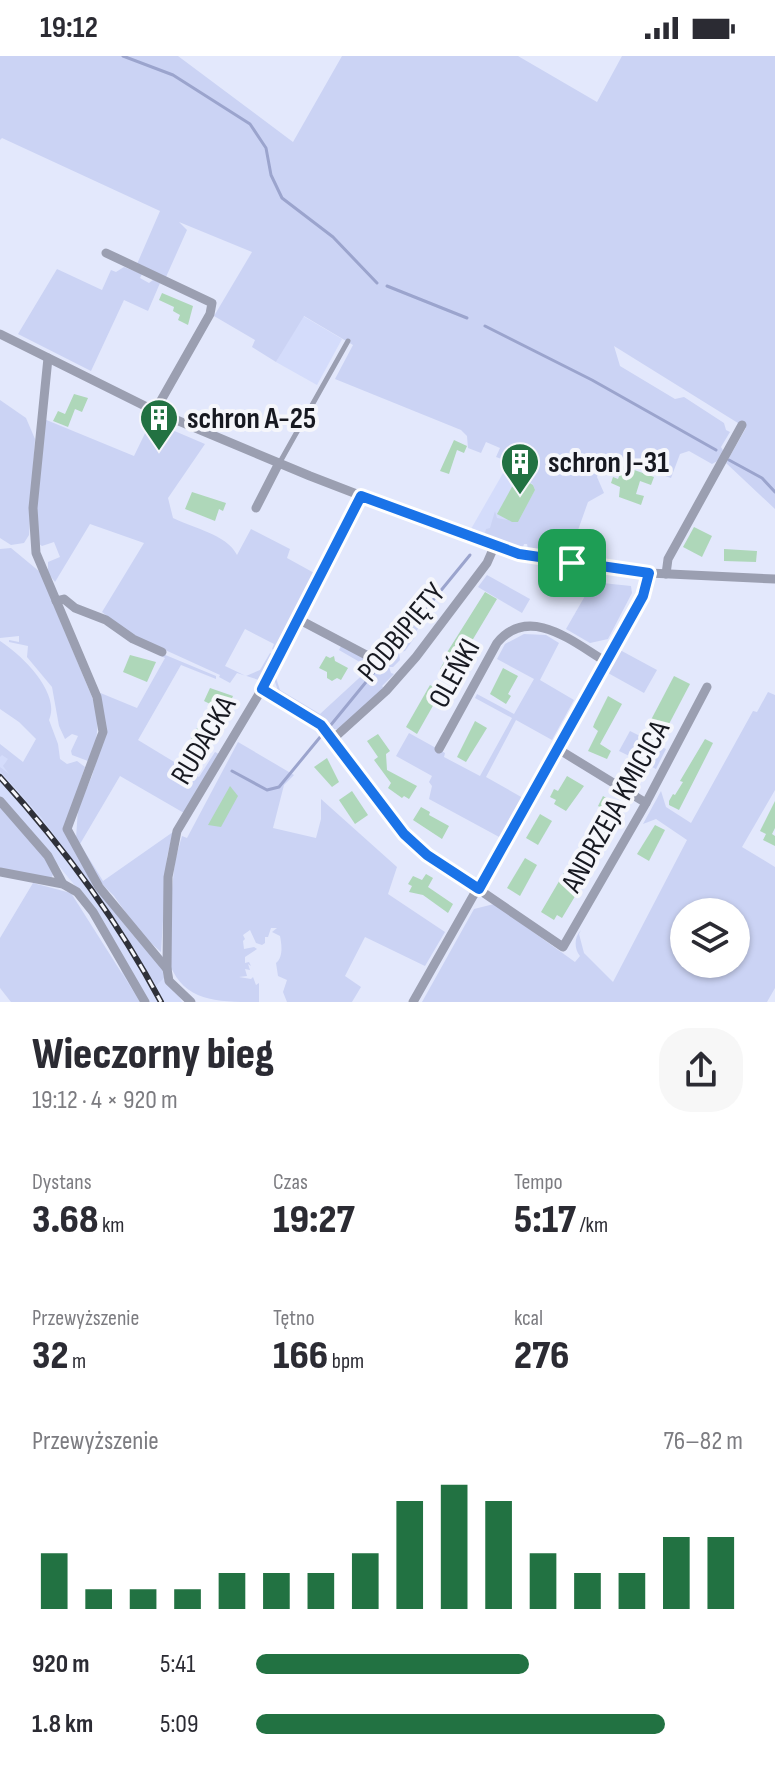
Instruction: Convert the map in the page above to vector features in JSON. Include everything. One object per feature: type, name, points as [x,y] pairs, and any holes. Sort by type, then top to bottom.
[{"type":"street","points":[[106,253],[212,303],[210,314],[155,411]]},
{"type":"street","points":[[0,334],[155,411],[494,547],[572,563],[649,573],[775,579]]},
{"type":"street","points":[[48,358],[33,534],[36,553],[97,697],[103,732],[67,829],[99,887],[167,969]]},
{"type":"street","points":[[666,574],[668,559],[742,425]]},
{"type":"street","points":[[256,508],[279,463]]},
{"type":"street","name":"RUDACKA","points":[[191,1002],[169,981],[167,969],[169,868],[177,831],[262,689],[361,496]]},
{"type":"street","name":"PODBIPIĘTY","points":[[334,738],[386,691],[416,657],[487,563],[494,547]]},
{"type":"street","points":[[413,1002],[644,593],[649,573]]},
{"type":"street","points":[[56,601],[64,599],[75,608],[106,620],[133,639],[162,652]]},
{"type":"street","points":[[298,619],[370,657]]},
{"type":"street","name":"OLEŃKI","points":[[439,749],[497,643],[514,629],[530,624],[546,627],[605,661]]},
{"type":"street","name":"ANDRZEJA KMICICA","points":[[479,889],[563,947],[646,803],[707,687]]},
{"type":"street","points":[[262,689],[314,718],[334,738],[404,834],[427,855],[479,889]]},
{"type":"street","points":[[558,749],[646,803]]},
{"type":"street","points":[[0,801],[48,856],[63,884]]},
{"type":"street","points":[[0,872],[63,884],[77,892],[93,912],[144,1000]]},
{"type":"lane","points":[[279,463],[348,341]]},
{"type":"shaded area","points":[[0,56],[178,56],[293,142],[342,56],[518,56],[597,102],[622,56],[775,56],[775,509],[726,463],[746,428],[614,346],[620,366],[675,399],[684,397],[724,423],[730,432],[721,447],[724,452],[721,459],[712,464],[689,451],[680,454],[671,478],[605,455],[597,477],[604,493],[588,502],[572,547],[593,550],[596,558],[569,554],[567,549],[572,542],[571,537],[562,538],[558,545],[563,549],[561,553],[528,549],[527,544],[523,547],[480,533],[490,528],[495,511],[497,518],[518,522],[535,490],[533,484],[519,477],[515,483],[511,481],[516,469],[508,467],[514,454],[507,461],[496,457],[500,448],[486,442],[481,453],[468,448],[467,436],[461,430],[335,379],[353,345],[304,316],[276,362],[252,347],[255,340],[214,316],[252,252],[179,222],[187,230],[166,277],[137,264],[160,211],[2,138],[0,140]]},
{"type":"shaded area","points":[[124,267],[142,274],[140,278],[149,283],[153,280],[160,283],[148,311],[124,300],[91,371],[18,334],[57,269],[102,290],[111,270],[116,272]]},
{"type":"shaded area","points":[[303,316],[342,339],[317,385],[276,362]]},
{"type":"shaded area","points":[[0,400],[26,418],[35,439],[29,535],[24,543],[11,545],[0,538]]},
{"type":"shaded area","points":[[44,419],[134,456],[151,421],[205,444],[168,498],[173,518],[217,537],[237,555],[251,529],[290,549],[287,558],[316,574],[275,651],[272,649],[274,644],[245,629],[225,666],[245,676],[237,673],[230,683],[220,675],[128,633],[102,612],[144,543],[90,524],[55,582],[48,573],[48,562],[60,557],[54,542],[39,544],[36,511]]},
{"type":"shaded area","points":[[518,447],[564,470],[519,546],[471,529]]},
{"type":"shaded area","points":[[11,548],[40,572],[97,709],[97,736],[88,761],[72,755],[78,736],[72,734],[65,739],[59,726],[52,687],[27,657],[28,646],[9,642],[19,642],[19,636],[0,638],[0,549]]},
{"type":"shaded area","points":[[487,575],[530,599],[522,613],[478,587]]},
{"type":"shaded area","points":[[593,582],[631,586],[632,593],[608,639],[590,643],[566,629]]},
{"type":"shaded area","points":[[423,602],[430,614],[405,651],[399,652],[400,660],[389,667],[394,674],[382,686],[385,689],[338,729],[331,729],[317,716],[279,694],[273,676],[282,659],[275,675],[280,690],[320,714],[370,668],[339,650],[341,646],[371,662],[370,654],[376,643],[386,648]]},
{"type":"shaded area","points":[[524,634],[546,635],[559,643],[540,680],[574,700],[552,740],[516,720],[486,777],[523,798],[501,838],[429,799],[432,776],[396,756],[409,733],[480,776],[512,718],[475,698],[477,694],[514,714],[534,679],[497,659],[505,644]]},
{"type":"shaded area","points":[[0,641],[19,655],[45,687],[50,698],[49,720],[60,759],[67,764],[77,761],[85,767],[68,818],[76,851],[161,965],[164,978],[156,986],[108,908],[41,817],[0,771],[0,767],[9,774],[3,766],[8,759],[2,755],[0,757],[0,744],[23,762],[36,739],[0,709]]},
{"type":"shaded area","points":[[620,650],[657,670],[644,693],[608,673]]},
{"type":"shaded area","points":[[163,654],[216,676],[216,679],[181,665],[138,740],[199,777],[215,752],[219,754],[184,813],[120,776],[80,844],[103,881],[173,832],[167,857],[161,952],[141,934],[114,896],[98,880],[76,839],[78,808],[92,776],[104,735],[98,692],[137,708],[165,658],[161,656]]},
{"type":"shaded area","points":[[272,654],[262,681],[246,676],[260,670]]},
{"type":"shaded area","points":[[768,692],[775,695],[775,790],[742,847],[775,867],[775,988],[767,1002],[422,1002],[474,909],[494,904],[575,962],[580,956],[576,943],[577,936],[581,930],[579,934],[584,953],[613,982],[687,840],[656,819],[643,824],[661,791],[666,807],[691,823],[753,711],[757,712]]},
{"type":"shaded area","points":[[630,731],[666,749],[656,769],[619,751]]},
{"type":"shaded area","points":[[238,742],[294,775],[284,785],[273,828],[316,838],[321,819],[321,799],[397,867],[388,894],[445,932],[425,966],[365,937],[345,976],[361,987],[352,1002],[287,1002],[283,992],[287,980],[278,976],[276,963],[281,954],[280,936],[272,932],[277,928],[271,928],[262,945],[256,943],[250,930],[243,935],[244,949],[257,949],[245,957],[245,963],[249,962],[251,966],[248,964],[250,970],[245,969],[247,976],[239,977],[253,977],[256,985],[259,983],[259,1002],[204,997],[184,986],[176,977],[170,965],[175,860],[182,836],[187,838]]},
{"type":"shaded area","points":[[0,744],[31,802],[156,951],[172,964],[172,983],[182,1002],[129,1002],[119,962],[77,888],[10,807],[0,800]]},
{"type":"shaded area","points":[[0,807],[52,864],[51,878],[0,868]]},
{"type":"shaded area","points":[[33,883],[71,893],[140,1002],[11,1002],[0,988],[0,938]]},
{"type":"building","points":[[162,293],[193,306],[188,325],[178,320],[180,315],[173,311],[174,307],[159,300]]},
{"type":"building","points":[[74,394],[88,398],[82,412],[75,409],[68,427],[53,421],[58,411],[65,414]]},
{"type":"building","points":[[454,440],[467,446],[464,453],[457,450],[449,474],[440,471]]},
{"type":"building","points":[[623,466],[654,477],[651,485],[640,481],[636,494],[644,496],[641,505],[619,497],[620,487],[611,483],[613,477],[618,479]]},
{"type":"building","name":"schron J-31","points":[[518,476],[533,485],[535,490],[518,522],[512,522],[497,514]]},
{"type":"building","points":[[192,492],[226,503],[223,511],[219,509],[215,521],[185,509]]},
{"type":"building","points":[[694,527],[712,536],[702,557],[683,547]]},
{"type":"building","points":[[724,549],[757,551],[756,562],[724,561]]},
{"type":"building","points":[[485,592],[497,599],[451,676],[440,669],[446,654]]},
{"type":"building","points":[[130,655],[156,662],[147,682],[123,672]]},
{"type":"building","points":[[326,656],[334,656],[335,661],[348,668],[341,680],[337,678],[332,681],[327,678],[327,672],[319,668]]},
{"type":"building","points":[[503,668],[518,676],[506,704],[490,694]]},
{"type":"building","points":[[674,676],[690,684],[658,745],[642,737]]},
{"type":"building","points":[[430,685],[440,691],[439,695],[417,734],[406,727]]},
{"type":"building","points":[[210,688],[233,696],[223,718],[214,714],[216,707],[204,701]]},
{"type":"building","points":[[608,696],[622,704],[600,744],[611,751],[607,759],[588,751],[598,731],[593,727]]},
{"type":"building","points":[[475,721],[487,728],[466,762],[457,757]]},
{"type":"building","points":[[197,728],[213,732],[198,762],[188,756],[196,742],[191,739]]},
{"type":"building","points":[[378,734],[390,751],[386,754],[387,770],[417,786],[409,799],[388,788],[391,783],[374,760],[378,757],[367,741]]},
{"type":"building","points":[[705,739],[713,743],[679,810],[669,805],[669,801],[683,782],[680,781]]},
{"type":"building","points":[[327,758],[339,782],[332,787],[314,767]]},
{"type":"building","points":[[567,776],[584,786],[566,811],[554,804],[556,800],[550,797],[554,789],[558,791]]},
{"type":"building","points":[[230,786],[238,796],[221,827],[208,825]]},
{"type":"building","points":[[352,791],[368,815],[355,824],[339,800]]},
{"type":"building","points":[[603,796],[621,807],[614,819],[618,821],[587,875],[582,872],[574,885],[580,888],[562,918],[557,915],[554,920],[541,912],[602,808],[598,806]]},
{"type":"building","points":[[775,801],[775,828],[772,834],[775,836],[775,846],[763,840],[766,834],[760,831]]},
{"type":"building","points":[[421,807],[449,826],[442,839],[413,820]]},
{"type":"building","points":[[540,814],[552,821],[538,845],[526,838]]},
{"type":"building","points":[[655,825],[665,830],[649,861],[637,854]]},
{"type":"building","points":[[525,858],[537,865],[520,896],[507,888]]},
{"type":"building","points":[[426,874],[433,878],[428,887],[453,904],[448,913],[423,895],[409,892],[412,886],[408,884],[413,876],[422,880]]},
{"type":"waterway","points":[[123,56],[173,75],[250,124],[266,148],[271,175],[282,198],[333,237],[377,283]]},
{"type":"waterway","points":[[387,286],[467,318]]},
{"type":"waterway","points":[[485,326],[592,380],[716,450]]},
{"type":"waterway","points":[[729,460],[762,478],[775,492]]},
{"type":"waterway","points":[[330,726],[470,555]]},
{"type":"waterway","points":[[232,771],[267,790],[279,787],[321,736]]},
{"type":"railway","points":[[0,777],[88,885],[161,1002]]},
{"type":"place","name":"schron A-25","points":[[159,452]]},
{"type":"place","name":"schron J-31","points":[[520,496]]},
{"type":"route","points":[[361,496],[494,547],[572,563],[649,573],[646,587],[479,889],[427,855],[404,834],[334,738],[314,718],[262,689],[361,496]]}]
